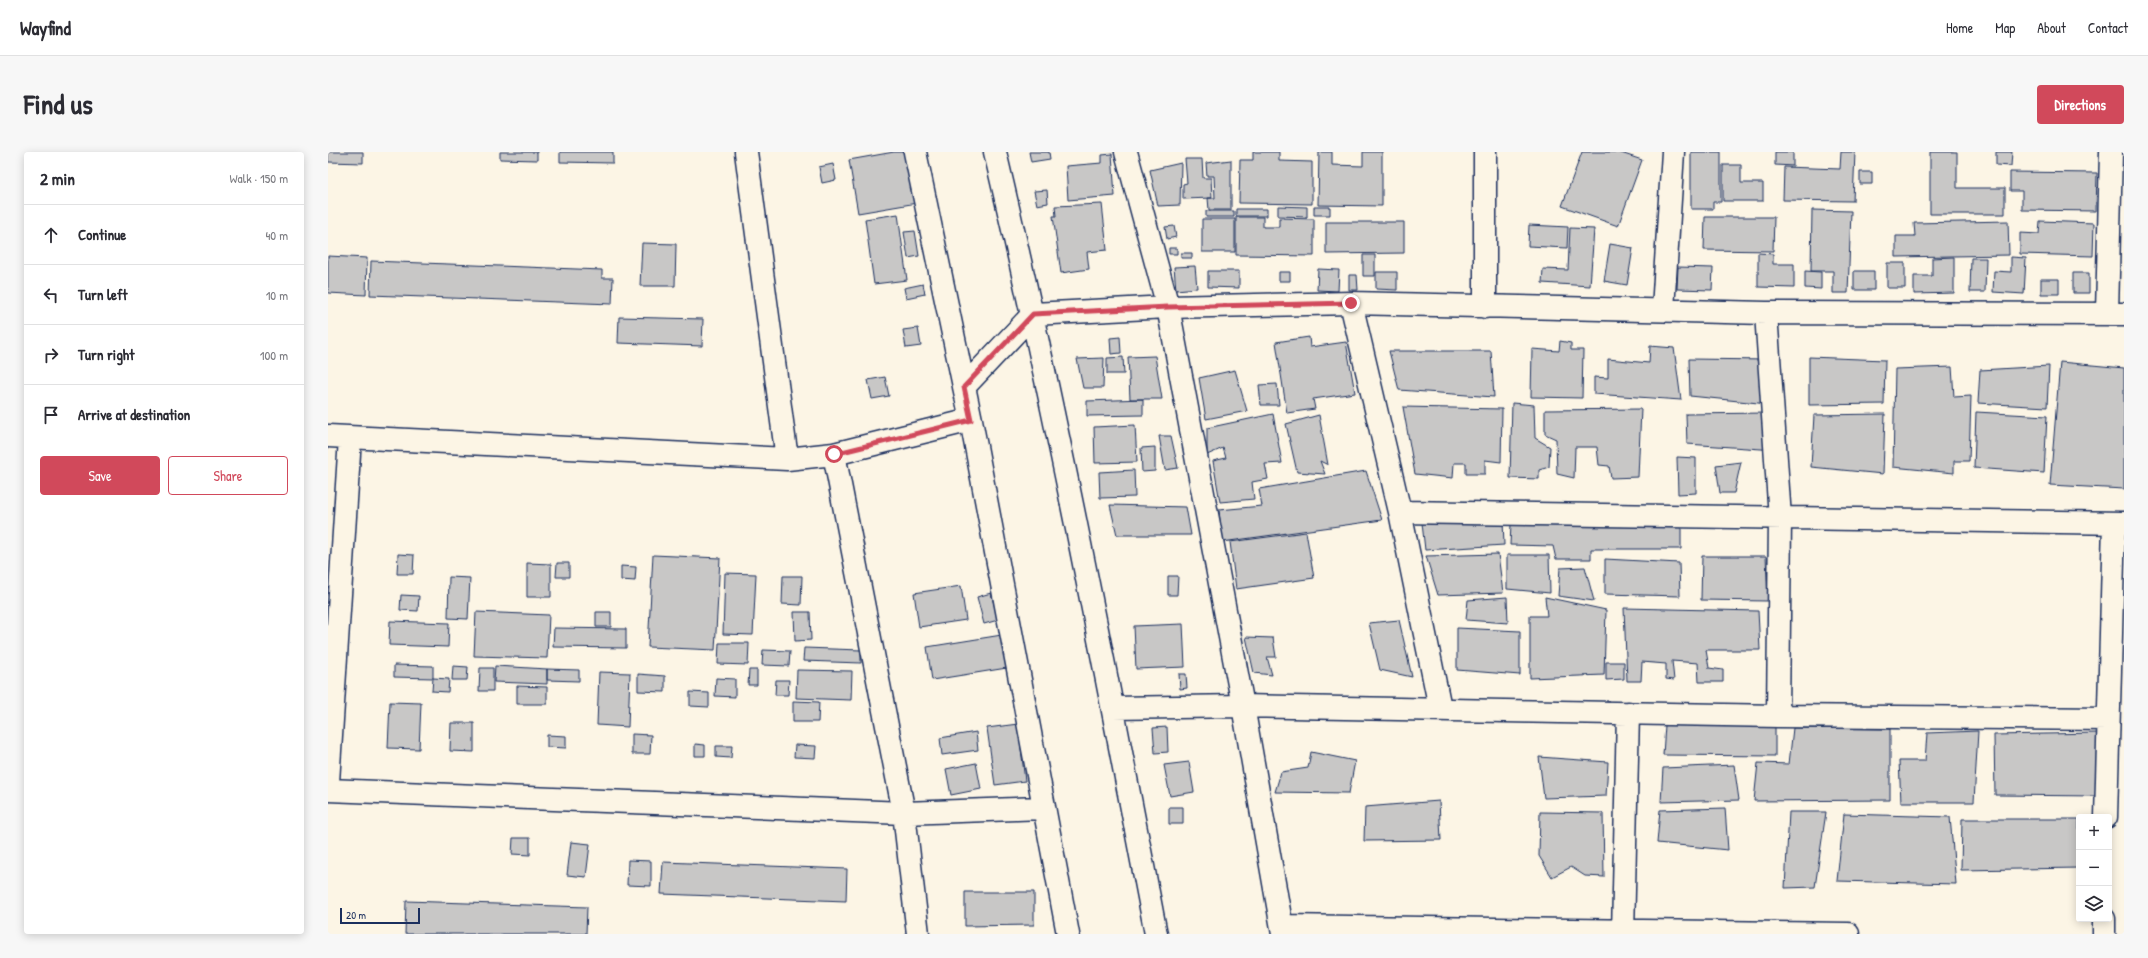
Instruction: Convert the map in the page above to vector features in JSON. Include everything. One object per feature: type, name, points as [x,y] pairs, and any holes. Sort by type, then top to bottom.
[{"type":"street","points":[[746,152],[786,459]]},
{"type":"street","points":[[915,152],[971,420],[1042,808],[1068,934]]},
{"type":"street","points":[[995,152],[1033,314],[1113,708],[1156,934]]},
{"type":"street","points":[[1126,152],[1168,307],[1243,706],[1282,930],[1848,934]]},
{"type":"street","points":[[1485,152],[1485,307]]},
{"type":"street","points":[[1664,309],[1673,152]]},
{"type":"street","points":[[964,387],[1033,314],[1168,307],[1351,303],[1766,312],[2116,314],[2111,152]]},
{"type":"street","points":[[1351,303],[1400,512],[1440,708]]},
{"type":"street","points":[[1766,312],[1780,518],[1778,716]]},
{"type":"street","points":[[328,436],[786,459],[834,454],[971,420]]},
{"type":"street","points":[[328,782],[350,438]]},
{"type":"street","points":[[834,454],[904,813],[918,934]]},
{"type":"street","points":[[1400,512],[2119,523],[2108,720],[2106,814]]},
{"type":"street","points":[[1113,708],[1243,706],[1440,708],[1778,716],[2108,720]]},
{"type":"street","points":[[1624,932],[1628,713]]},
{"type":"street","points":[[328,790],[904,813],[1042,808]]},
{"type":"street","points":[[2104,922],[2104,934]]},
{"type":"building","points":[[328,152],[363,152],[363,163],[328,162]]},
{"type":"building","points":[[500,152],[537,152],[537,160],[500,159]]},
{"type":"building","points":[[560,152],[613,152],[613,163],[560,162]]},
{"type":"building","points":[[894,152],[908,152],[917,203],[858,213],[849,160]]},
{"type":"building","points":[[1029,152],[1049,152],[1050,159],[1031,162]]},
{"type":"building","points":[[1253,152],[1279,152],[1279,161],[1312,162],[1312,204],[1239,203],[1240,160],[1253,160]]},
{"type":"building","points":[[1319,152],[1332,152],[1332,165],[1363,166],[1363,152],[1382,152],[1382,206],[1318,205]]},
{"type":"building","points":[[1582,152],[1618,152],[1642,160],[1618,226],[1562,206]]},
{"type":"building","points":[[1691,152],[1721,152],[1721,202],[1713,202],[1713,209],[1691,209]]},
{"type":"building","points":[[1775,152],[1793,152],[1793,166],[1775,165]]},
{"type":"building","points":[[1841,152],[1855,152],[1853,201],[1783,200],[1784,167],[1840,169]]},
{"type":"building","points":[[1930,152],[1957,152],[1957,188],[2005,188],[2005,214],[1930,214]]},
{"type":"building","points":[[1996,152],[2012,152],[2011,166],[1996,165]]},
{"type":"building","points":[[1112,154],[1115,196],[1068,200],[1066,166],[1102,163],[1102,155]]},
{"type":"building","points":[[1185,159],[1202,159],[1203,178],[1211,178],[1212,198],[1183,199],[1183,184],[1187,183]]},
{"type":"building","points":[[1231,160],[1231,210],[1209,210],[1208,198],[1215,198],[1214,176],[1207,176],[1206,163]]},
{"type":"building","points":[[1181,163],[1180,205],[1158,206],[1150,170]]},
{"type":"building","points":[[833,164],[836,180],[822,183],[819,167]]},
{"type":"building","points":[[1723,165],[1741,165],[1741,183],[1763,183],[1763,201],[1723,201]]},
{"type":"building","points":[[1860,172],[1872,172],[1872,184],[1860,184]]},
{"type":"building","points":[[2010,172],[2097,173],[2096,211],[2022,210],[2022,191],[2010,191]]},
{"type":"building","points":[[1047,190],[1048,203],[1037,205],[1034,191]]},
{"type":"building","points":[[1102,204],[1107,250],[1087,252],[1089,269],[1061,273],[1053,216],[1056,216],[1055,206]]},
{"type":"building","points":[[1278,206],[1307,207],[1307,217],[1278,216]]},
{"type":"building","points":[[1314,207],[1330,207],[1330,215],[1314,215]]},
{"type":"building","points":[[1236,209],[1267,209],[1267,216],[1236,216]]},
{"type":"building","points":[[1812,210],[1851,211],[1848,293],[1833,293],[1833,271],[1811,271]]},
{"type":"building","points":[[1206,211],[1234,211],[1234,217],[1206,217]]},
{"type":"building","points":[[898,214],[907,280],[874,284],[865,219]]},
{"type":"building","points":[[1236,217],[1263,217],[1263,227],[1279,227],[1279,218],[1314,219],[1314,256],[1236,255]]},
{"type":"building","points":[[1705,217],[1774,217],[1773,251],[1704,250]]},
{"type":"building","points":[[1202,219],[1235,219],[1235,252],[1202,252]]},
{"type":"building","points":[[2008,221],[2009,255],[1896,257],[1896,236],[1915,236],[1914,223]]},
{"type":"building","points":[[2040,221],[2094,223],[2093,256],[2020,254],[2020,233],[2039,234]]},
{"type":"building","points":[[1326,222],[1404,222],[1404,253],[1326,254]]},
{"type":"building","points":[[1529,225],[1568,227],[1567,248],[1528,246]]},
{"type":"building","points":[[1174,226],[1176,237],[1167,239],[1165,227]]},
{"type":"building","points":[[1570,228],[1594,229],[1590,286],[1542,283],[1543,269],[1568,270]]},
{"type":"building","points":[[915,231],[919,256],[908,258],[904,232]]},
{"type":"building","points":[[642,243],[676,244],[675,286],[640,286]]},
{"type":"building","points":[[1610,244],[1633,248],[1627,285],[1604,281]]},
{"type":"building","points":[[1169,248],[1177,248],[1177,254],[1169,254]]},
{"type":"building","points":[[1181,253],[1192,253],[1192,258],[1181,258]]},
{"type":"building","points":[[1758,253],[1773,254],[1773,264],[1794,264],[1794,288],[1758,287]]},
{"type":"building","points":[[1363,255],[1375,255],[1375,276],[1363,276]]},
{"type":"building","points":[[328,256],[367,258],[366,295],[328,293]]},
{"type":"building","points":[[1954,257],[1954,293],[1914,294],[1914,276],[1932,276],[1932,258]]},
{"type":"building","points":[[2011,257],[2026,258],[2024,294],[1993,292],[1994,271],[2011,272]]},
{"type":"building","points":[[1971,258],[1986,258],[1985,292],[1970,292]]},
{"type":"building","points":[[371,261],[602,270],[602,278],[613,278],[612,304],[370,295]]},
{"type":"building","points":[[1887,263],[1905,263],[1905,288],[1887,288]]},
{"type":"building","points":[[1195,266],[1197,288],[1176,290],[1174,267]]},
{"type":"building","points":[[1678,267],[1713,268],[1712,290],[1677,289]]},
{"type":"building","points":[[1318,269],[1339,270],[1338,291],[1317,290]]},
{"type":"building","points":[[1208,271],[1239,271],[1239,288],[1208,287]]},
{"type":"building","points":[[1805,271],[1821,272],[1821,289],[1805,288]]},
{"type":"building","points":[[1854,271],[1874,271],[1874,290],[1854,290]]},
{"type":"building","points":[[1279,272],[1290,272],[1290,281],[1279,281]]},
{"type":"building","points":[[1376,272],[1397,272],[1397,290],[1376,289]]},
{"type":"building","points":[[2073,273],[2089,273],[2089,293],[2073,293]]},
{"type":"building","points":[[1349,275],[1357,275],[1358,290],[1349,290]]},
{"type":"building","points":[[2041,279],[2059,279],[2059,294],[2041,294]]},
{"type":"building","points":[[923,284],[925,294],[906,298],[904,288]]},
{"type":"building","points":[[619,317],[703,319],[702,346],[618,343]]},
{"type":"building","points":[[918,328],[921,346],[906,348],[903,330]]},
{"type":"building","points":[[1120,337],[1121,353],[1111,354],[1110,338]]},
{"type":"building","points":[[1309,337],[1310,347],[1346,342],[1355,393],[1313,399],[1315,409],[1287,413],[1276,342]]},
{"type":"building","points":[[1560,341],[1571,343],[1571,350],[1583,350],[1582,398],[1531,397],[1532,349],[1559,351]]},
{"type":"building","points":[[1650,346],[1674,348],[1681,400],[1594,394],[1594,377],[1608,378],[1608,359],[1649,363]]},
{"type":"building","points":[[1389,351],[1491,351],[1494,397],[1399,390]]},
{"type":"building","points":[[1155,356],[1162,399],[1130,399],[1128,357]]},
{"type":"building","points":[[1123,357],[1124,374],[1107,374],[1107,358]]},
{"type":"building","points":[[1809,357],[1885,360],[1884,404],[1809,405]]},
{"type":"building","points":[[1104,358],[1103,388],[1083,388],[1077,359]]},
{"type":"building","points":[[1689,359],[1768,360],[1768,404],[1690,396]]},
{"type":"building","points":[[2060,362],[2124,368],[2124,489],[2050,485]]},
{"type":"building","points":[[2049,366],[2047,407],[1978,403],[1980,370]]},
{"type":"building","points":[[1952,367],[1954,397],[1971,396],[1969,461],[1954,461],[1954,473],[1893,467],[1895,369]]},
{"type":"building","points":[[1235,370],[1247,411],[1206,419],[1199,378]]},
{"type":"building","points":[[885,377],[889,396],[872,399],[868,380]]},
{"type":"building","points":[[1277,384],[1279,405],[1261,405],[1259,385]]},
{"type":"building","points":[[1143,399],[1143,415],[1087,416],[1087,401]]},
{"type":"building","points":[[1512,403],[1534,405],[1535,438],[1550,447],[1549,467],[1539,470],[1539,479],[1510,478]]},
{"type":"building","points":[[1403,407],[1502,409],[1501,462],[1485,460],[1485,474],[1466,474],[1466,463],[1454,463],[1453,478],[1415,474]]},
{"type":"building","points":[[1641,409],[1638,477],[1611,478],[1609,466],[1599,465],[1597,447],[1575,447],[1574,478],[1557,474],[1556,439],[1545,434],[1545,410]]},
{"type":"building","points":[[1976,412],[2047,416],[2044,473],[1974,468]]},
{"type":"building","points":[[1766,413],[1776,450],[1687,444],[1686,414]]},
{"type":"building","points":[[1273,414],[1282,463],[1265,464],[1268,479],[1252,482],[1254,499],[1220,502],[1213,461],[1226,458],[1223,448],[1207,455],[1207,428]]},
{"type":"building","points":[[1885,414],[1883,474],[1811,467],[1814,415]]},
{"type":"building","points":[[1319,415],[1328,465],[1320,461],[1325,474],[1297,472],[1286,424]]},
{"type":"building","points":[[1135,425],[1137,462],[1095,463],[1094,427]]},
{"type":"building","points":[[1159,436],[1171,436],[1178,468],[1165,470]]},
{"type":"building","points":[[1155,447],[1155,471],[1142,472],[1141,448]]},
{"type":"building","points":[[1677,457],[1696,458],[1696,493],[1678,494]]},
{"type":"building","points":[[1741,462],[1734,493],[1720,493],[1716,465]]},
{"type":"building","points":[[1134,470],[1135,497],[1100,498],[1099,472]]},
{"type":"building","points":[[1366,471],[1382,520],[1222,542],[1219,510],[1262,506],[1259,489]]},
{"type":"building","points":[[1110,505],[1186,507],[1191,535],[1117,535]]},
{"type":"building","points":[[1503,520],[1504,545],[1425,550],[1422,523]]},
{"type":"building","points":[[1511,524],[1681,525],[1681,549],[1591,549],[1591,559],[1556,559],[1553,546],[1510,545]]},
{"type":"building","points":[[1306,532],[1314,578],[1236,589],[1230,542]]},
{"type":"building","points":[[398,554],[414,555],[413,574],[397,574]]},
{"type":"building","points":[[1498,554],[1503,593],[1438,595],[1426,556]]},
{"type":"building","points":[[653,555],[720,558],[715,650],[648,647]]},
{"type":"building","points":[[1507,555],[1549,555],[1550,593],[1507,589]]},
{"type":"building","points":[[1702,556],[1766,556],[1768,601],[1701,600]]},
{"type":"building","points":[[1605,559],[1679,563],[1680,596],[1605,594]]},
{"type":"building","points":[[527,563],[551,564],[551,597],[527,597]]},
{"type":"building","points":[[557,563],[569,563],[569,577],[556,577]]},
{"type":"building","points":[[621,566],[636,567],[635,581],[621,580]]},
{"type":"building","points":[[1585,567],[1594,601],[1558,596],[1560,568]]},
{"type":"building","points":[[725,573],[756,574],[753,635],[723,634]]},
{"type":"building","points":[[783,576],[802,576],[801,605],[782,604]]},
{"type":"building","points":[[1168,576],[1178,576],[1177,595],[1168,595]]},
{"type":"building","points":[[449,577],[470,578],[468,619],[448,618]]},
{"type":"building","points":[[961,586],[966,620],[919,627],[914,593]]},
{"type":"building","points":[[991,593],[998,620],[984,624],[977,597]]},
{"type":"building","points":[[401,595],[419,596],[418,611],[400,610]]},
{"type":"building","points":[[1507,597],[1508,623],[1466,620],[1468,600]]},
{"type":"building","points":[[1545,597],[1606,610],[1604,675],[1530,678],[1530,616],[1547,616]]},
{"type":"building","points":[[1624,608],[1758,611],[1760,650],[1706,650],[1709,668],[1723,670],[1723,682],[1699,682],[1698,663],[1672,661],[1674,680],[1666,679],[1666,664],[1642,662],[1641,681],[1627,681]]},
{"type":"building","points":[[476,612],[549,615],[547,658],[474,656]]},
{"type":"building","points":[[596,612],[611,612],[611,627],[596,627]]},
{"type":"building","points":[[794,612],[810,612],[811,640],[795,641]]},
{"type":"building","points":[[1399,620],[1412,677],[1380,670],[1369,623]]},
{"type":"building","points":[[390,621],[449,623],[448,647],[389,645]]},
{"type":"building","points":[[1183,624],[1185,667],[1136,669],[1134,626]]},
{"type":"building","points":[[554,628],[626,629],[626,648],[553,647]]},
{"type":"building","points":[[1457,628],[1520,631],[1520,675],[1457,670]]},
{"type":"building","points":[[1008,634],[1013,667],[932,680],[927,647]]},
{"type":"building","points":[[1246,637],[1273,638],[1276,657],[1267,657],[1272,675],[1254,673]]},
{"type":"building","points":[[719,643],[749,643],[748,665],[718,664]]},
{"type":"building","points":[[804,648],[861,650],[861,663],[803,661]]},
{"type":"building","points":[[763,650],[790,651],[789,666],[762,665]]},
{"type":"building","points":[[1606,662],[1624,662],[1624,679],[1606,680]]},
{"type":"building","points":[[394,665],[433,666],[433,678],[394,677]]},
{"type":"building","points":[[453,666],[468,667],[467,680],[452,680]]},
{"type":"building","points":[[495,666],[547,669],[547,684],[494,682]]},
{"type":"building","points":[[480,668],[493,668],[493,691],[479,691]]},
{"type":"building","points":[[547,669],[579,670],[579,681],[547,680]]},
{"type":"building","points":[[749,670],[757,670],[757,685],[748,685]]},
{"type":"building","points":[[797,670],[852,671],[851,700],[796,698]]},
{"type":"building","points":[[599,672],[630,673],[628,727],[597,725]]},
{"type":"building","points":[[638,674],[665,676],[665,692],[638,691]]},
{"type":"building","points":[[1179,674],[1186,674],[1187,688],[1180,689]]},
{"type":"building","points":[[433,678],[449,679],[448,692],[432,691]]},
{"type":"building","points":[[716,678],[735,679],[735,697],[715,696]]},
{"type":"building","points":[[776,680],[789,680],[788,695],[775,695]]},
{"type":"building","points":[[517,686],[547,687],[547,704],[517,704]]},
{"type":"building","points":[[690,692],[709,693],[709,707],[690,706]]},
{"type":"building","points":[[793,701],[819,702],[818,722],[793,722]]},
{"type":"building","points":[[390,702],[421,703],[419,749],[388,748]]},
{"type":"building","points":[[451,723],[474,723],[474,752],[450,751]]},
{"type":"building","points":[[1018,724],[1025,781],[995,785],[987,728]]},
{"type":"building","points":[[1775,724],[1775,756],[1663,755],[1665,725]]},
{"type":"building","points":[[1167,727],[1168,752],[1155,753],[1153,728]]},
{"type":"building","points":[[1793,728],[1890,729],[1890,800],[1754,801],[1758,763],[1789,764]]},
{"type":"building","points":[[1978,731],[1974,802],[1901,802],[1899,761],[1925,761],[1927,733]]},
{"type":"building","points":[[976,732],[978,750],[942,755],[940,738]]},
{"type":"building","points":[[2098,733],[2098,796],[1995,795],[1994,735]]},
{"type":"building","points":[[632,734],[651,735],[650,754],[632,754]]},
{"type":"building","points":[[547,735],[566,736],[566,748],[547,747]]},
{"type":"building","points":[[695,744],[705,745],[705,756],[695,756]]},
{"type":"building","points":[[795,745],[816,746],[815,758],[794,757]]},
{"type":"building","points":[[716,746],[732,746],[731,758],[716,757]]},
{"type":"building","points":[[1311,752],[1355,761],[1349,793],[1275,792],[1281,772],[1308,768]]},
{"type":"building","points":[[1539,757],[1608,762],[1606,796],[1544,798]]},
{"type":"building","points":[[1189,762],[1194,792],[1170,796],[1164,765]]},
{"type":"building","points":[[976,763],[981,789],[951,795],[946,769]]},
{"type":"building","points":[[1734,765],[1739,800],[1661,802],[1663,768]]},
{"type":"building","points":[[1439,801],[1441,840],[1364,841],[1365,807]]},
{"type":"building","points":[[1169,807],[1183,807],[1183,824],[1169,824]]},
{"type":"building","points":[[1725,808],[1728,850],[1657,843],[1660,810]]},
{"type":"building","points":[[1540,812],[1603,813],[1604,877],[1585,876],[1571,867],[1552,877],[1539,856]]},
{"type":"building","points":[[1789,812],[1826,812],[1815,887],[1785,888]]},
{"type":"building","points":[[1844,814],[1950,817],[1956,884],[1837,881]]},
{"type":"building","points":[[1962,819],[2076,819],[2076,868],[1961,870]]},
{"type":"building","points":[[513,838],[530,838],[530,855],[512,854]]},
{"type":"building","points":[[571,842],[590,844],[586,877],[567,875]]},
{"type":"building","points":[[628,860],[651,861],[651,886],[627,885]]},
{"type":"building","points":[[663,862],[847,869],[846,901],[661,894]]},
{"type":"building","points":[[965,892],[1034,892],[1034,925],[965,926]]},
{"type":"building","points":[[406,901],[587,907],[586,934],[405,934]]},
{"type":"route","points":[[834,454],[971,420],[964,387],[1033,314],[1168,307],[1351,303]]}]
